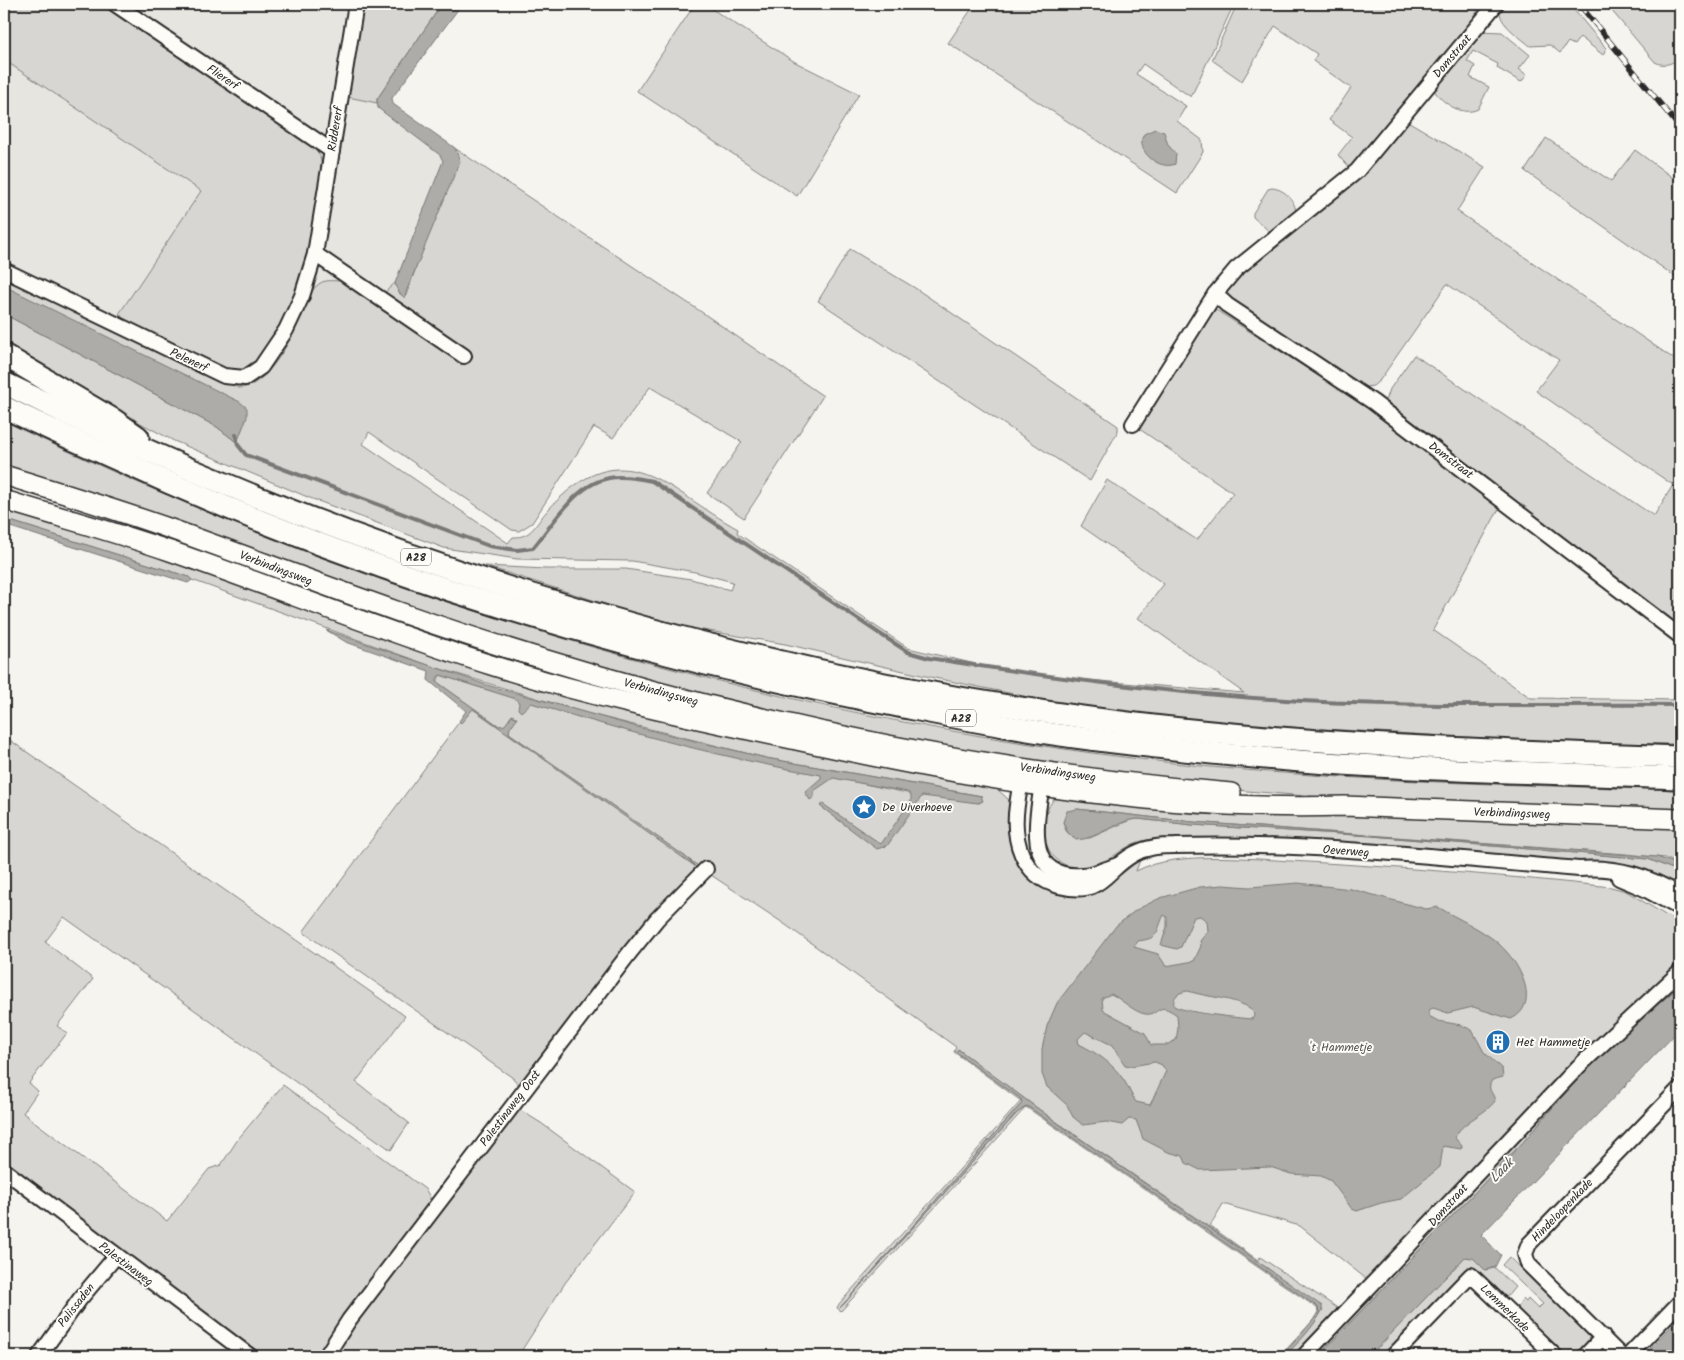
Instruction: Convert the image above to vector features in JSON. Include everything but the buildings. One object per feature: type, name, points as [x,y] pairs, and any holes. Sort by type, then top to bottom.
[{"type":"highway","name":"A28","points":[[4,355],[114,420],[172,462]]},
{"type":"highway","name":"A28","points":[[4,383],[172,462],[358,536],[560,604],[770,660],[988,703],[1224,734],[1378,746],[1680,757]]},
{"type":"highway","name":"A28","points":[[4,407],[160,479],[325,547],[460,594],[569,628],[762,679],[984,723],[1086,739],[1231,755],[1374,766],[1680,778]]},
{"type":"main road","name":"Verbindingsweg","points":[[4,475],[165,527],[406,616],[560,664],[725,709],[1031,778]]},
{"type":"main road","name":"Verbindingsweg","points":[[4,500],[161,548],[421,642],[573,690],[653,710],[842,750],[1031,778],[1344,806],[1680,819]]},
{"type":"street","name":"Fliererf","points":[[114,4],[332,151]]},
{"type":"street","name":"Riddererf","points":[[315,254],[356,4]]},
{"type":"street","name":"Domstraat","points":[[1133,424],[1215,294],[1236,270],[1357,171],[1496,4]]},
{"type":"street","name":"Pelenerf","points":[[4,270],[224,376],[238,378],[256,372],[286,330],[302,296],[315,254]]},
{"type":"street","points":[[315,254],[464,356]]},
{"type":"street","name":"Domstraat","points":[[1215,294],[1227,305],[1373,402],[1680,636]]},
{"type":"street","name":"Oeverweg","points":[[1031,778],[1015,834],[1022,856],[1032,871],[1057,885],[1077,888],[1098,884],[1109,877],[1118,865]]},
{"type":"street","name":"Oeverweg","points":[[1031,778],[1035,839],[1039,853],[1048,864],[1061,872],[1073,875],[1093,873],[1118,865],[1147,848],[1209,844],[1351,851],[1579,869],[1603,868],[1634,873],[1680,895]]},
{"type":"street","name":"Palestinaweg Oost","points":[[326,1356],[349,1320],[625,959],[657,919],[706,869]]},
{"type":"street","name":"Oeverweg","points":[[1579,869],[1628,881],[1680,908]]},
{"type":"street","name":"Domstraat","points":[[1304,1356],[1579,1066],[1680,972]]},
{"type":"street","name":"Hindeloopenkade","points":[[1621,1356],[1528,1264],[1526,1249],[1680,1088]]},
{"type":"street","name":"Palestinaweg","points":[[4,1170],[250,1356]]},
{"type":"street","name":"Palissaden","points":[[39,1356],[80,1299],[116,1256]]},
{"type":"street","name":"Lemmerkade","points":[[1393,1356],[1471,1275],[1554,1356]]},
{"type":"street","points":[[1628,1356],[1680,1302]]},
{"type":"street","points":[[1585,1356],[1603,1337]]},
{"type":"shaded area","points":[[4,4],[460,4],[384,102],[455,160],[579,423],[281,369],[241,414],[4,296]]},
{"type":"green space","points":[[4,4],[103,4],[311,145],[320,156],[322,167],[308,257],[296,294],[280,328],[256,364],[243,371],[226,370],[120,320],[122,316],[119,314],[201,191],[4,60]]},
{"type":"green space","points":[[363,4],[442,4],[377,99],[377,103],[348,97]]},
{"type":"green space","points":[[695,4],[704,4],[795,62],[859,94],[797,196],[637,91]]},
{"type":"green space","points":[[975,4],[1234,4],[1191,97],[1143,64],[1136,74],[1186,106],[1177,121],[1202,140],[1203,152],[1177,193],[948,43]]},
{"type":"green space","points":[[1237,4],[1481,4],[1473,19],[1351,170],[1338,155],[1352,137],[1329,120],[1351,88],[1313,61],[1317,54],[1275,26],[1242,81],[1212,60]]},
{"type":"green space","points":[[1501,4],[1569,4],[1606,48],[1603,55],[1580,37],[1574,45],[1568,42],[1560,53],[1550,45],[1530,46],[1508,28],[1501,17]]},
{"type":"green space","points":[[1606,4],[1680,4],[1680,56],[1669,64],[1655,62]]},
{"type":"green space","points":[[1479,31],[1502,32],[1530,55],[1519,69],[1527,75],[1521,82],[1497,68],[1498,64],[1473,51],[1467,61],[1475,66],[1470,77],[1489,87],[1478,109],[1472,111],[1459,110],[1447,104],[1433,89]]},
{"type":"green space","points":[[1406,120],[1485,167],[1457,211],[1680,363],[1680,626],[1386,401],[1390,389],[1414,355],[1654,516],[1673,485],[1536,391],[1559,360],[1447,284],[1380,380],[1373,386],[1366,387],[1225,297],[1231,285],[1258,257],[1349,186]]},
{"type":"green space","points":[[1546,138],[1611,181],[1635,150],[1680,183],[1680,280],[1525,171]]},
{"type":"green space","points":[[456,149],[700,311],[823,396],[744,518],[707,493],[742,442],[650,387],[613,438],[594,427],[532,523],[519,531],[512,530],[369,432],[363,444],[508,543],[513,537],[525,535],[533,529],[547,511],[574,486],[599,472],[622,469],[644,473],[666,484],[738,529],[737,533],[908,648],[984,666],[1064,678],[1244,693],[1138,618],[1164,584],[1081,526],[1107,480],[1197,540],[1233,493],[1135,426],[1213,308],[1370,409],[1500,507],[1433,630],[1531,698],[1680,700],[1680,744],[1570,743],[1254,725],[1167,717],[1048,701],[930,677],[785,644],[691,628],[631,612],[485,566],[546,569],[626,569],[691,579],[730,590],[733,582],[695,572],[632,561],[517,559],[444,548],[310,498],[174,441],[116,410],[4,344],[4,314],[217,427],[235,441],[238,440],[42,306],[4,286],[4,278],[239,388],[250,386],[269,370],[286,346],[311,293],[321,282],[327,281],[342,281],[463,363],[470,352],[384,293],[395,283],[398,292],[406,296],[457,151]]},
{"type":"green space","points":[[1272,188],[1285,193],[1292,200],[1296,214],[1271,233],[1253,217],[1253,213],[1268,189]]},
{"type":"green space","points":[[850,249],[915,288],[1118,426],[1118,431],[1090,481],[818,301]]},
{"type":"green space","points":[[4,421],[148,487],[294,546],[442,600],[592,647],[744,687],[898,721],[1054,748],[1211,767],[1387,780],[1680,790],[1680,813],[1411,803],[1188,786],[969,756],[618,678],[4,471]]},
{"type":"green space","name":"'t Hammetje","points":[[4,504],[417,645],[996,788],[1008,799],[1011,805],[1011,823],[1044,884],[1108,884],[1140,860],[1136,871],[1154,864],[1174,860],[1220,858],[1267,859],[1422,870],[1611,887],[1626,891],[1680,924],[1680,972],[1369,1281],[1300,1226],[1223,1204],[1210,1226],[1258,1260],[1260,1257],[1336,1307],[1338,1311],[1298,1356],[1284,1356],[1308,1331],[1323,1310],[1233,1243],[1048,1116],[958,1049],[956,1052],[1021,1099],[1022,1103],[840,1308],[1017,1113],[1027,1106],[1318,1307],[1319,1313],[1312,1322],[1318,1312],[1317,1308],[1026,1107],[841,1311],[837,1308],[839,1304],[1021,1101],[954,1052],[956,1047],[783,923],[699,867],[696,868],[521,1088],[513,1078],[303,932],[459,722],[473,709],[698,866],[509,733],[509,730],[499,726],[437,682],[440,675],[485,689],[762,762],[921,796],[980,803],[982,796],[766,758],[586,713],[431,666],[192,580],[189,577],[4,519]]},
{"type":"green space","points":[[4,736],[405,1016],[356,1082],[409,1123],[391,1150],[64,917],[45,942],[93,979],[57,1026],[67,1033],[29,1083],[38,1091],[23,1113],[167,1221],[209,1169],[221,1165],[238,1139],[283,1085],[425,1189],[430,1197],[430,1203],[320,1356],[264,1356],[4,1162]]},
{"type":"green space","points":[[1056,797],[1680,825],[1680,865],[1665,858],[1626,854],[1193,822],[1077,809],[1063,822],[1066,831],[1073,838],[1090,838],[1130,820],[1138,819],[1192,825],[1372,836],[1648,859],[1680,872],[1680,891],[1659,880],[1353,847],[1231,839],[1170,838],[1147,840],[1133,844],[1095,866],[1078,868],[1068,866],[1059,861],[1047,845],[1044,825],[1050,805]]},
{"type":"green space","points":[[1680,978],[1680,986],[1645,1015],[1579,1077],[1524,1141],[1318,1356],[1310,1356],[1583,1069]]},
{"type":"green space","points":[[515,1107],[541,1123],[635,1192],[565,1283],[518,1356],[330,1356]]},
{"type":"green space","points":[[1465,1257],[1473,1258],[1485,1270],[1495,1268],[1515,1287],[1506,1298],[1474,1268],[1387,1356],[1369,1356]]},
{"type":"green space","points":[[1509,1257],[1589,1335],[1589,1342],[1575,1356],[1565,1356],[1516,1308],[1523,1299],[1526,1302],[1528,1299],[1538,1309],[1543,1304],[1502,1265]]},
{"type":"green space","points":[[1312,1322],[1294,1345],[1280,1356]]},
{"type":"water","points":[[442,4],[462,4],[392,98],[393,104],[455,148],[460,161],[405,298],[399,293],[395,283],[443,161],[440,155],[378,108],[377,99]]},
{"type":"water","points":[[1155,129],[1164,132],[1168,145],[1176,154],[1175,164],[1162,165],[1145,153],[1142,140],[1144,134]]},
{"type":"water","points":[[4,286],[240,402],[247,408],[247,417],[238,440],[235,441],[217,427],[4,314]]},
{"type":"water","points":[[4,519],[189,577],[192,580],[188,583],[4,525]]},
{"type":"water","points":[[326,630],[487,685],[641,728],[766,758],[981,796],[983,801],[978,803],[922,796],[887,846],[877,849],[820,806],[823,804],[881,844],[911,801],[911,795],[907,792],[833,778],[814,791],[814,797],[810,800],[805,792],[821,778],[821,775],[747,761],[675,744],[531,703],[521,712],[518,709],[519,703],[516,699],[440,675],[437,678],[437,682],[499,726],[505,725],[512,715],[517,718],[509,733],[686,857],[696,867],[473,709],[461,723],[459,721],[466,711],[428,680],[429,671],[346,642]]},
{"type":"water","points":[[1077,809],[1193,822],[1657,857],[1680,865],[1680,872],[1648,859],[1372,836],[1192,825],[1138,819],[1130,820],[1084,839],[1076,840],[1068,833],[1063,822],[1067,811]]},
{"type":"water","points":[[1298,883],[1351,889],[1426,909],[1438,907],[1494,940],[1507,952],[1520,971],[1526,993],[1525,1003],[1520,1012],[1511,1019],[1473,1007],[1448,1013],[1433,1008],[1429,1010],[1429,1016],[1438,1021],[1461,1025],[1472,1030],[1484,1052],[1502,1069],[1503,1077],[1492,1080],[1490,1083],[1495,1101],[1491,1106],[1458,1132],[1455,1138],[1462,1146],[1461,1149],[1443,1146],[1440,1167],[1401,1199],[1357,1211],[1352,1209],[1331,1181],[1321,1176],[1291,1174],[1270,1167],[1200,1170],[1186,1163],[1183,1156],[1168,1152],[1143,1139],[1136,1120],[1129,1119],[1122,1125],[1106,1122],[1083,1125],[1073,1117],[1067,1105],[1047,1087],[1042,1074],[1042,1049],[1047,1026],[1057,1003],[1116,926],[1136,910],[1160,898],[1200,887],[1223,885],[1250,887]],"holes":[[[1164,915],[1167,917],[1167,927],[1161,945],[1177,949],[1181,947],[1194,917],[1200,916],[1207,921],[1208,931],[1200,941],[1201,946],[1194,961],[1166,966],[1158,954],[1134,947],[1138,941],[1154,936]],[[1188,991],[1230,1000],[1253,1010],[1254,1016],[1252,1019],[1223,1016],[1174,1006],[1175,997]],[[1111,994],[1136,1011],[1145,1014],[1154,1013],[1162,1009],[1170,1011],[1177,1015],[1178,1028],[1176,1040],[1166,1045],[1151,1045],[1145,1033],[1103,1010],[1102,998]],[[1085,1032],[1112,1045],[1125,1065],[1131,1066],[1155,1062],[1162,1065],[1166,1071],[1150,1105],[1136,1102],[1116,1070],[1099,1055],[1079,1044],[1078,1039]]]},
{"type":"water","name":"Laak","points":[[1680,986],[1680,1029],[1481,1235],[1501,1255],[1495,1267],[1485,1270],[1473,1258],[1465,1257],[1370,1356],[1318,1356],[1524,1141],[1579,1077],[1645,1015]]},
{"type":"water","points":[[958,1049],[1060,1125],[1322,1306],[1322,1311],[1313,1325],[1282,1356],[1319,1313],[1318,1307],[1027,1106],[1017,1113],[840,1308],[1022,1103],[1021,1099],[956,1052]]},
{"type":"water","points":[[1680,1317],[1680,1353],[1677,1356],[1642,1356]]},
{"type":"waterway","points":[[236,435],[238,445],[246,455],[489,546],[517,550],[533,548],[570,502],[593,484],[606,479],[621,477],[652,481],[908,652],[929,658],[1107,684],[1286,700],[1434,705],[1680,705]]},
{"type":"railway","points":[[1579,4],[1680,128]]},
{"type":"place","name":"De Uiverhoeve","points":[[864,807]]},
{"type":"place","name":"Het Hammetje","points":[[1498,1042]]}]
